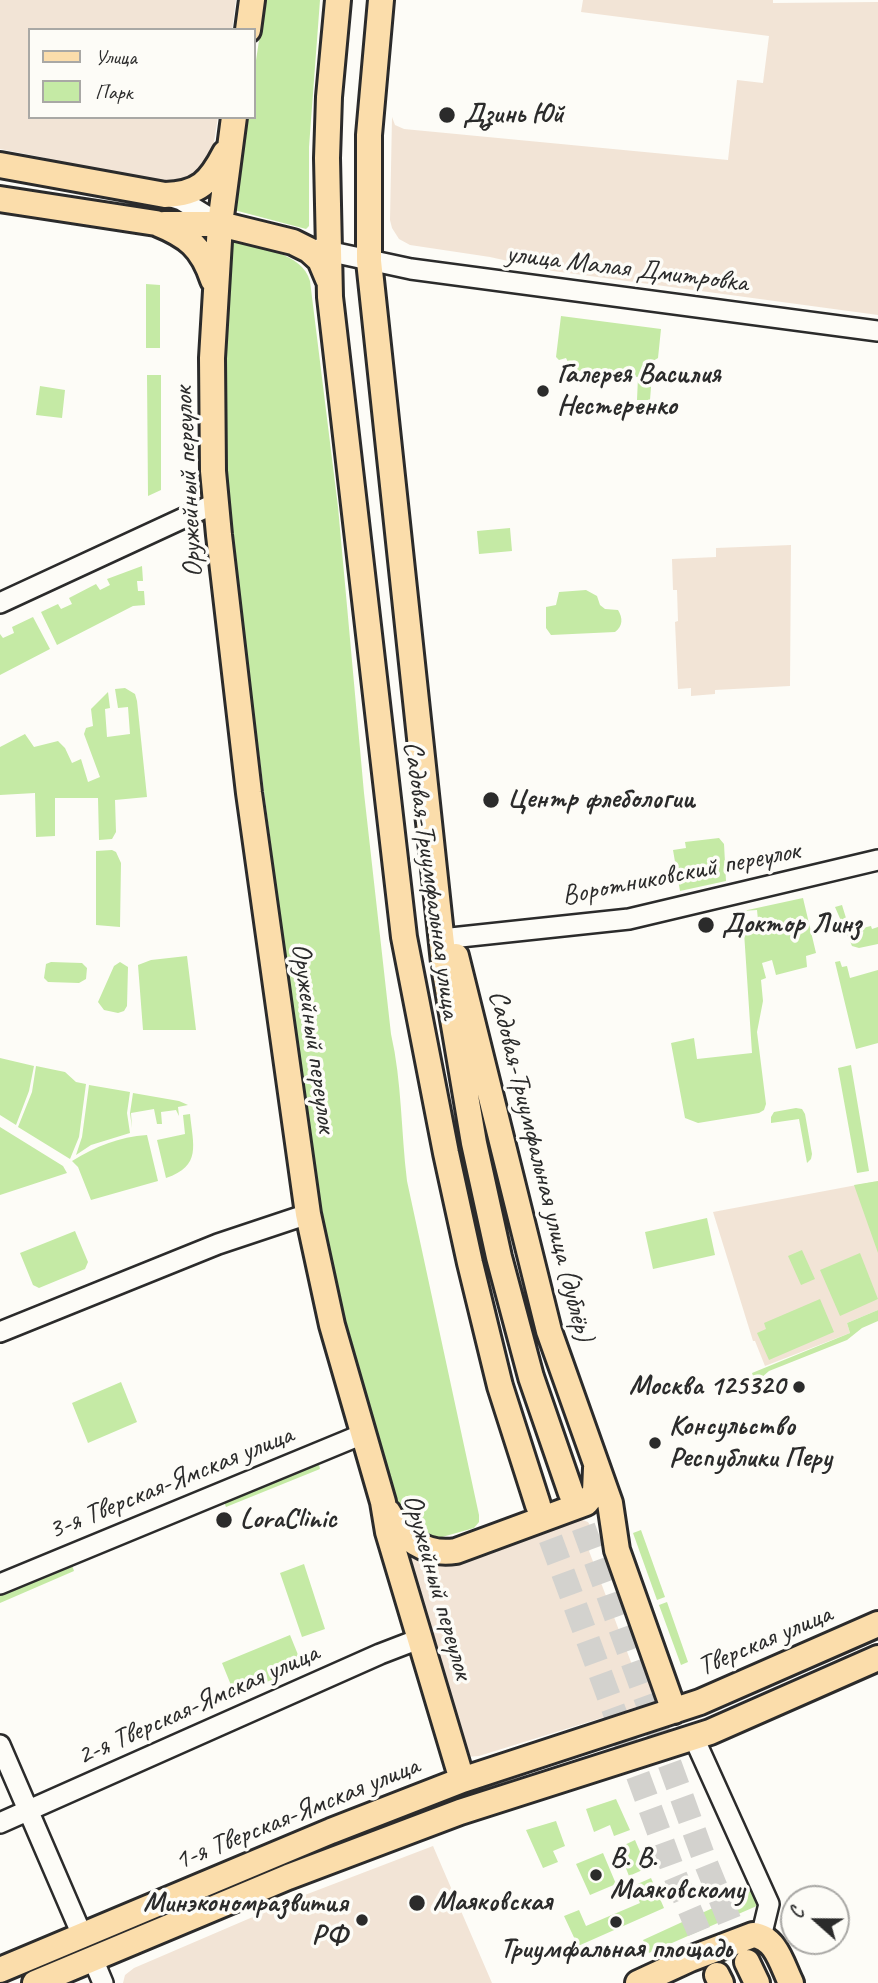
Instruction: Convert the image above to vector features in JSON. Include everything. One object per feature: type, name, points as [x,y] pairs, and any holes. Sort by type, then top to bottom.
[{"type":"main road","points":[[247,28],[252,0]]},
{"type":"main road","name":"Садовая-Триумфальная улица","points":[[338,0],[329,97],[327,158],[329,283],[407,956],[446,1153],[485,1328],[519,1450],[538,1505]]},
{"type":"main road","name":"Садовая-Триумфальная улица","points":[[381,0],[372,81],[368,160],[369,261],[445,972],[474,1143],[515,1320],[551,1438],[575,1500]]},
{"type":"main road","points":[[0,165],[165,195],[188,193],[204,184],[214,173],[232,128]]},
{"type":"main road","name":"Оружейный переулок","points":[[232,128],[215,288],[212,409],[216,503],[251,806],[308,1214],[332,1325],[383,1502],[388,1532],[462,1780]]},
{"type":"main road","points":[[327,158],[331,172],[350,180],[363,173],[368,160]]},
{"type":"main road","points":[[0,199],[156,223],[220,224],[293,242],[309,250],[320,260],[329,283]]},
{"type":"main road","points":[[156,223],[176,231],[198,248],[208,264],[215,288]]},
{"type":"main road","points":[[340,386],[344,372],[349,367],[363,363],[376,370],[383,383]]},
{"type":"main road","name":"Садовая-Триумфальная улица (дублёр)","points":[[436,877],[549,1331],[610,1503],[617,1550]]},
{"type":"main road","points":[[383,1502],[392,1520],[413,1542],[437,1552],[447,1552],[575,1500],[590,1499],[595,1492],[596,1468]]},
{"type":"main road","points":[[462,1780],[674,1711],[617,1550],[597,1512],[575,1500]]},
{"type":"main road","name":"Тверская улица","points":[[674,1711],[878,1624]]},
{"type":"main road","points":[[689,1739],[878,1658]]},
{"type":"main road","name":"1-я Тверская-Ямская улица","points":[[35,1983],[288,1877],[460,1812],[689,1739]]},
{"type":"main road","name":"1-я Тверская-Ямская улица","points":[[0,1970],[331,1831],[462,1780]]},
{"type":"main road","points":[[638,1983],[748,1936],[768,1942],[791,1983]]},
{"type":"street","points":[[165,195],[181,200],[220,224]]},
{"type":"street","name":"улица Малая Дмитровка","points":[[293,242],[411,269],[878,331]]},
{"type":"street","points":[[0,603],[216,503]]},
{"type":"street","name":"Воротниковский переулок","points":[[451,938],[629,919],[878,860]]},
{"type":"street","points":[[0,1332],[218,1244],[308,1214]]},
{"type":"street","name":"3-я Тверская-Ямская улица","points":[[0,1584],[363,1434]]},
{"type":"street","name":"2-я Тверская-Ямская улица","points":[[0,1823],[419,1639]]},
{"type":"street","points":[[674,1711],[769,1904],[768,1942]]},
{"type":"street","points":[[0,1745],[82,1935]]},
{"type":"street","points":[[93,1959],[103,1983]]},
{"type":"street","points":[[679,1983],[690,1959]]},
{"type":"shaded area","points":[[0,0],[236,0],[232,28],[28,28],[28,119],[218,119],[211,161],[183,186],[79,168],[0,149]]},
{"type":"shaded area","points":[[583,0],[878,2],[878,315],[553,271],[490,257],[410,245],[399,239],[390,220],[392,117],[395,125],[404,129],[728,160],[737,80],[763,83],[769,36],[581,12]]},
{"type":"shaded area","points":[[791,545],[790,686],[715,690],[715,694],[691,696],[691,688],[678,689],[675,622],[678,621],[677,590],[673,590],[672,559],[716,557],[716,548]]},
{"type":"shaded area","points":[[878,1181],[878,1310],[847,1323],[850,1333],[765,1366],[753,1341],[713,1212]]},
{"type":"shaded area","points":[[577,1518],[588,1522],[596,1536],[598,1541],[589,1551],[637,1678],[644,1666],[651,1684],[651,1698],[643,1705],[479,1756],[466,1757],[399,1546],[414,1553]]},
{"type":"shaded area","points":[[433,1846],[492,1983],[123,1983],[125,1975],[134,1968],[297,1898]]},
{"type":"green space","points":[[265,0],[320,0],[309,147],[309,226],[306,229],[234,210],[247,119],[256,119],[256,61]]},
{"type":"green space","points":[[234,242],[289,258],[306,271],[310,281],[338,507],[364,793],[397,1070],[407,1181],[479,1515],[479,1522],[474,1528],[435,1539],[423,1537],[401,1517],[350,1342],[325,1235],[226,498],[225,370]]},
{"type":"green space","points":[[146,284],[160,285],[160,348],[146,348]]},
{"type":"green space","points":[[561,316],[661,329],[658,358],[653,361],[650,400],[637,400],[638,377],[567,370],[566,358],[559,360],[556,357]]},
{"type":"green space","points":[[147,375],[161,375],[161,490],[148,496]]},
{"type":"green space","points":[[40,386],[65,390],[62,418],[36,415]]},
{"type":"green space","points":[[510,528],[512,551],[479,554],[477,531]]},
{"type":"green space","points":[[142,566],[143,581],[137,581],[138,591],[144,591],[145,605],[133,606],[57,645],[41,612],[58,604],[61,609],[72,604],[69,598],[96,584],[100,590],[110,585],[107,579]]},
{"type":"green space","points":[[586,590],[597,596],[600,605],[605,609],[618,610],[621,622],[618,630],[551,635],[546,628],[546,607],[556,605],[559,592]]},
{"type":"green space","points":[[33,617],[50,649],[0,675],[0,634],[3,638],[14,633],[12,627]]},
{"type":"green space","points":[[125,688],[135,694],[137,701],[147,797],[115,800],[116,832],[112,839],[99,840],[98,798],[55,798],[55,836],[36,837],[35,793],[0,795],[0,747],[25,734],[34,747],[58,741],[65,748],[72,763],[81,759],[88,782],[100,777],[84,734],[86,728],[93,726],[91,709],[108,692],[110,708],[105,709],[107,737],[130,734],[128,707],[118,708],[115,689]]},
{"type":"green space","points":[[719,838],[724,844],[726,881],[680,891],[673,850],[686,848],[685,842]]},
{"type":"green space","points":[[96,851],[116,852],[121,863],[120,927],[96,925]]},
{"type":"green space","points":[[803,898],[816,953],[806,956],[807,967],[776,975],[772,960],[762,963],[766,978],[761,980],[763,1001],[757,1032],[766,1104],[764,1110],[698,1123],[685,1118],[671,1043],[694,1038],[697,1059],[752,1053],[744,932],[759,930],[757,910],[743,911]]},
{"type":"green space","points":[[842,905],[850,931],[878,927],[878,944],[859,948],[852,946],[835,907]]},
{"type":"green space","points":[[187,956],[196,1030],[143,1030],[138,965],[151,960]]},
{"type":"green space","points":[[840,961],[842,967],[847,966],[850,978],[878,970],[878,1043],[856,1049],[835,962]]},
{"type":"green space","points":[[120,962],[128,967],[127,1006],[124,1011],[118,1013],[104,1010],[98,1002],[114,966]]},
{"type":"green space","points":[[82,963],[87,968],[86,979],[79,983],[48,982],[44,978],[46,964]]},
{"type":"green space","points":[[0,1058],[34,1066],[29,1091],[16,1125],[0,1115]]},
{"type":"green space","points":[[851,1065],[869,1171],[857,1173],[838,1068]]},
{"type":"green space","points":[[36,1066],[65,1072],[76,1082],[86,1084],[79,1137],[70,1159],[18,1127],[32,1092]]},
{"type":"green space","points":[[89,1085],[130,1092],[127,1113],[130,1133],[91,1145],[76,1155],[82,1137]]},
{"type":"green space","points":[[133,1093],[188,1105],[178,1107],[179,1116],[176,1110],[161,1112],[162,1124],[157,1124],[154,1109],[131,1113],[132,1128],[130,1113]]},
{"type":"green space","points":[[802,1109],[805,1114],[812,1154],[807,1163],[799,1119],[771,1123],[774,1112]]},
{"type":"green space","points":[[190,1114],[193,1153],[190,1161],[177,1173],[166,1178],[157,1140],[185,1134],[183,1115]]},
{"type":"green space","points":[[0,1127],[63,1166],[67,1173],[0,1195]]},
{"type":"green space","points":[[147,1135],[158,1181],[91,1200],[78,1167],[72,1161],[108,1143]]},
{"type":"green space","points":[[878,1181],[878,1253],[854,1185]]},
{"type":"green space","points":[[707,1218],[715,1255],[653,1269],[645,1232]]},
{"type":"green space","points":[[75,1231],[88,1262],[85,1269],[39,1288],[33,1285],[20,1253]]},
{"type":"green space","points":[[802,1250],[815,1279],[801,1285],[788,1256]]},
{"type":"green space","points":[[860,1253],[878,1299],[840,1316],[820,1270]]},
{"type":"green space","points":[[820,1299],[834,1332],[769,1360],[757,1333],[766,1329],[764,1323]]},
{"type":"green space","points":[[878,1310],[878,1321],[862,1328],[847,1340],[769,1371],[761,1378],[757,1387],[752,1373],[850,1333],[847,1323]]},
{"type":"green space","points":[[121,1382],[137,1422],[88,1443],[72,1403]]},
{"type":"green space","points":[[318,1460],[320,1469],[226,1507],[224,1502]]},
{"type":"green space","points":[[641,1530],[665,1597],[657,1600],[633,1533]]},
{"type":"green space","points":[[304,1564],[325,1629],[302,1637],[280,1573]]},
{"type":"green space","points":[[72,1565],[74,1571],[0,1603],[0,1594]]},
{"type":"green space","points":[[667,1602],[688,1662],[681,1665],[659,1605]]},
{"type":"green space","points":[[290,1635],[303,1667],[235,1695],[222,1663]]},
{"type":"green space","points":[[616,1799],[630,1830],[614,1836],[610,1825],[594,1832],[586,1809]]},
{"type":"green space","points":[[556,1821],[565,1846],[553,1851],[558,1862],[543,1868],[526,1830]]},
{"type":"green space","points":[[635,1840],[647,1868],[629,1876],[618,1848]]},
{"type":"green space","points":[[603,1853],[616,1884],[590,1895],[576,1864]]},
{"type":"green space","points":[[651,1878],[664,1908],[578,1946],[564,1916],[579,1910],[586,1926],[640,1903],[633,1886]]},
{"type":"green space","points":[[752,1890],[759,1905],[649,1953],[643,1940]]},
{"type":"tunnel","points":[[571,1493],[705,1861],[745,1959]]},
{"type":"tunnel","points":[[538,1505],[674,1873],[716,1972]]},
{"type":"place","name":"Дзинь Юй","points":[[447,115]]},
{"type":"place","name":"Галерея Василия Нестеренко","points":[[543,391]]},
{"type":"place","name":"Центр флебологии","points":[[491,800]]},
{"type":"place","name":"Доктор Линз","points":[[706,925]]},
{"type":"place","name":"Москва 125320","points":[[799,1387]]},
{"type":"place","name":"Консульство Республики Перу","points":[[655,1443]]},
{"type":"place","name":"LoraClinic","points":[[224,1520]]},
{"type":"place","name":"В. В. Маяковскому","points":[[596,1875]]},
{"type":"place","name":"Маяковская","points":[[417,1903]]},
{"type":"place","name":"Минэкономразвития РФ","points":[[362,1920]]},
{"type":"place","name":"Триумфальная площадь","points":[[616,1922]]}]
